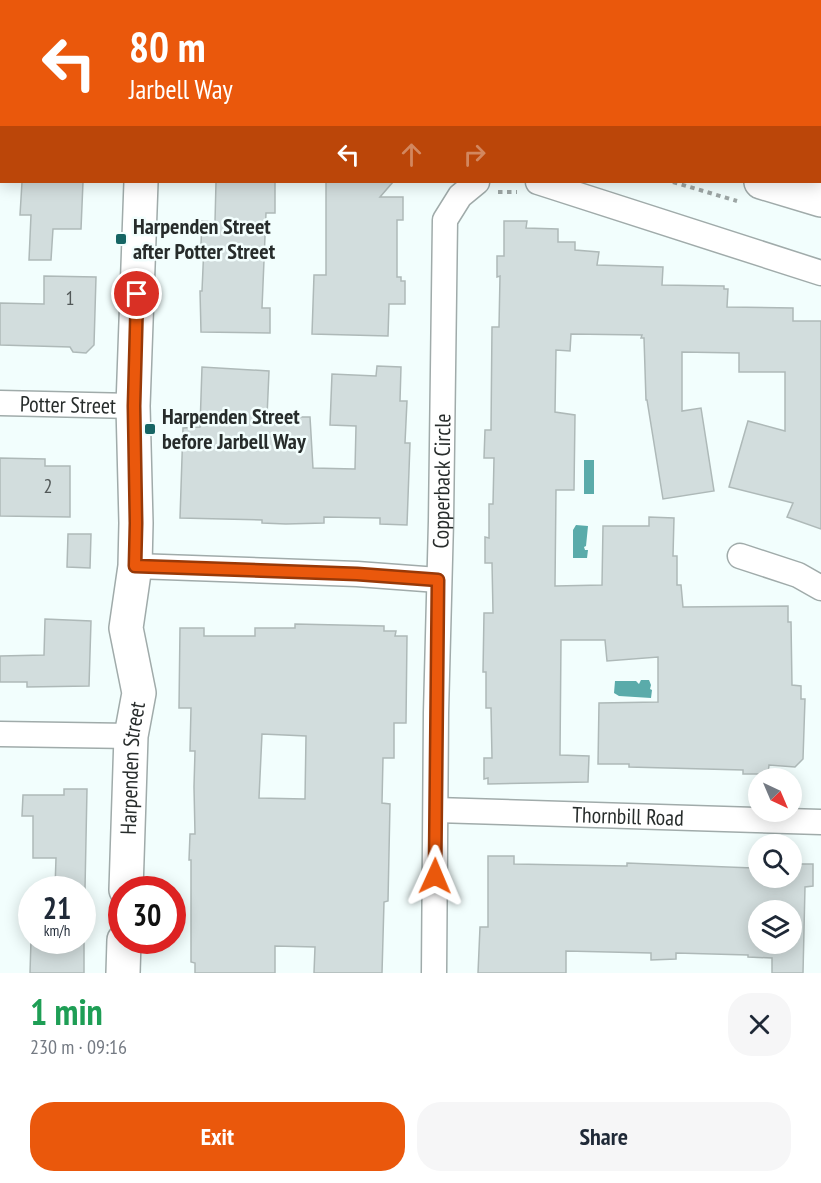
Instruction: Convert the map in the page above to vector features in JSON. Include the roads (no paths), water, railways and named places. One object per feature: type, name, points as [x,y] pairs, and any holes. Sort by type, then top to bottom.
[{"type":"street","name":"Harpenden Street","points":[[126,876],[131,736],[139,693],[126,628],[135,566],[134,406],[141,183]]},
{"type":"street","name":"Copperback Circle","points":[[434,973],[438,580],[446,220],[460,195],[476,183]]},
{"type":"street","points":[[541,183],[821,273]]},
{"type":"street","points":[[764,183],[821,200]]},
{"type":"street","name":"Potter Street","points":[[0,404],[134,406]]},
{"type":"street","points":[[740,556],[798,575],[821,588]]},
{"type":"street","points":[[135,566],[357,574],[438,580]]},
{"type":"street","points":[[0,734],[131,736]]},
{"type":"street","name":"Thornbill Road","points":[[436,810],[821,822]]},
{"type":"street","points":[[123,973],[124,954]]},
{"type":"water","points":[[584,460],[594,460],[594,494],[584,494]]},
{"type":"water","points":[[576,525],[588,526],[584,547],[588,550],[587,558],[573,558],[573,530]]},
{"type":"water","points":[[641,680],[649,680],[652,690],[651,698],[619,696],[614,693],[615,681],[636,681],[639,684]]},
{"type":"place","name":"Harpenden Street after Potter Street","points":[[121,239]]},
{"type":"place","name":"Harpenden Street before Jarbell Way","points":[[150,429]]}]
